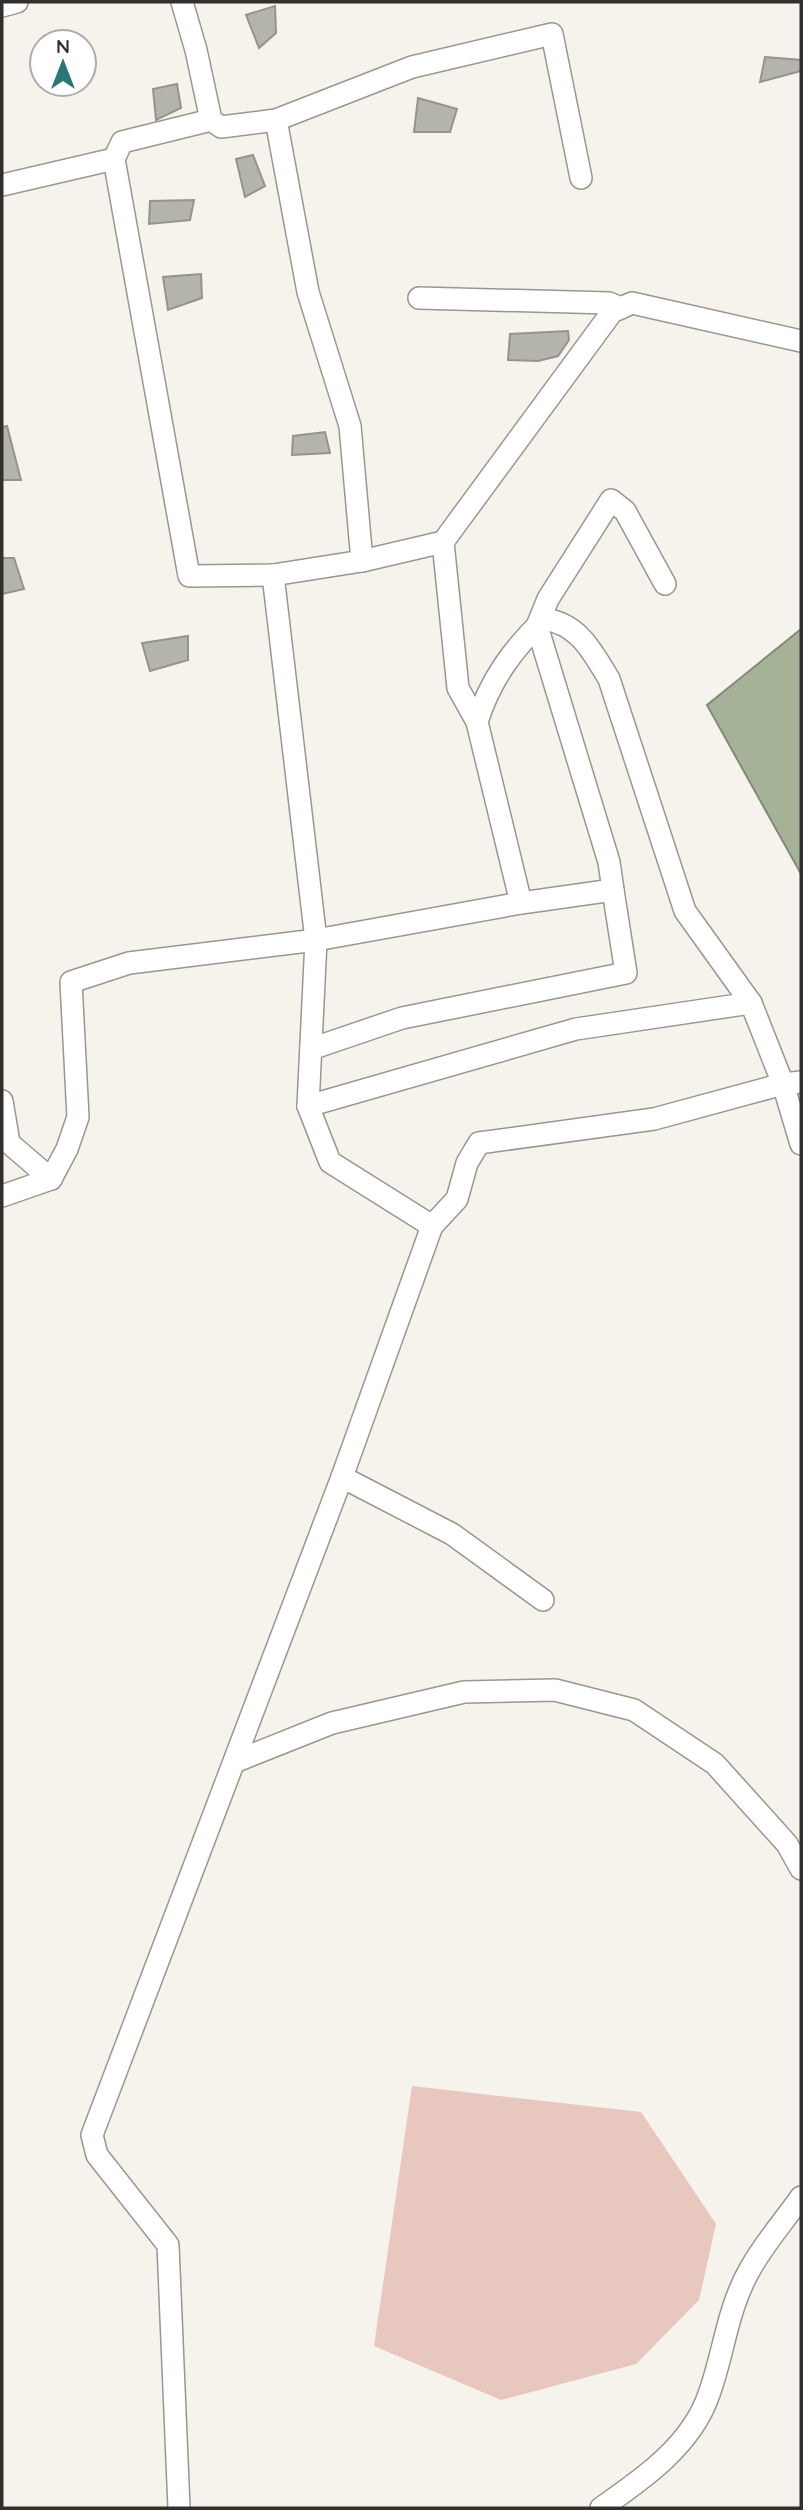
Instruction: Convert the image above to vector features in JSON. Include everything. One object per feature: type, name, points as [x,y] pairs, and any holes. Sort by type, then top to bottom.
[{"type":"street","points":[[2,6],[17,2]]},
{"type":"street","points":[[182,2],[196,50],[211,120],[221,127],[276,120],[412,67],[552,34],[581,178]]},
{"type":"street","points":[[211,120],[122,142],[114,159],[189,576],[273,575],[362,561],[443,542],[612,312],[632,303],[801,341]]},
{"type":"street","points":[[276,120],[308,292],[350,426],[362,561]]},
{"type":"street","points":[[2,185],[114,159]]},
{"type":"street","points":[[419,298],[609,303],[621,308]]},
{"type":"street","points":[[310,1049],[402,1018],[626,973],[609,862],[537,626],[548,599],[611,500],[625,511],[665,584]]},
{"type":"street","points":[[443,542],[458,688],[477,722],[521,903]]},
{"type":"street","points":[[273,575],[316,940],[307,1106],[330,1162],[432,1226]]},
{"type":"street","points":[[477,722],[485,696],[514,649],[544,620],[562,622],[589,645],[609,679],[685,911],[751,1003],[792,1083],[801,1144]]},
{"type":"street","points":[[2,1196],[51,1180],[68,1149],[78,1117],[71,982],[129,963],[316,940],[521,903],[613,890]]},
{"type":"street","points":[[307,1106],[576,1029],[751,1003]]},
{"type":"street","points":[[179,2508],[168,2245],[97,2155],[92,2135],[342,1477],[432,1226],[457,1199],[467,1163],[479,1143],[654,1119],[792,1083]]},
{"type":"street","points":[[2,1101],[5,1142],[51,1180]]},
{"type":"street","points":[[342,1477],[452,1534],[542,1600]]},
{"type":"street","points":[[234,1762],[332,1723],[464,1692],[555,1690],[634,1710],[715,1763],[787,1844],[801,1869]]},
{"type":"street","points":[[601,2508],[632,2487],[680,2445],[709,2395],[728,2318],[749,2271],[801,2197]]},
{"type":"shaded area","points":[[801,629],[801,874],[707,705]]},
{"type":"shaded area","points":[[412,2086],[641,2112],[716,2224],[699,2300],[636,2364],[501,2400],[374,2346]]},
{"type":"building","points":[[275,6],[276,33],[259,48],[246,15]]},
{"type":"building","points":[[765,57],[801,60],[801,71],[760,82]]},
{"type":"building","points":[[177,84],[181,108],[156,120],[153,89]]},
{"type":"building","points":[[418,98],[457,109],[450,132],[414,132]]},
{"type":"building","points":[[253,155],[265,186],[245,197],[236,159]]},
{"type":"building","points":[[194,200],[190,220],[149,224],[150,201]]},
{"type":"building","points":[[201,274],[202,298],[168,310],[163,277]]},
{"type":"building","points":[[568,331],[569,340],[558,356],[538,361],[508,360],[510,334]]},
{"type":"building","points":[[7,426],[21,480],[2,480],[2,427]]},
{"type":"building","points":[[325,432],[330,453],[292,455],[293,436]]},
{"type":"building","points":[[2,558],[14,558],[24,589],[2,594]]},
{"type":"building","points":[[188,636],[188,660],[150,671],[142,643]]}]
